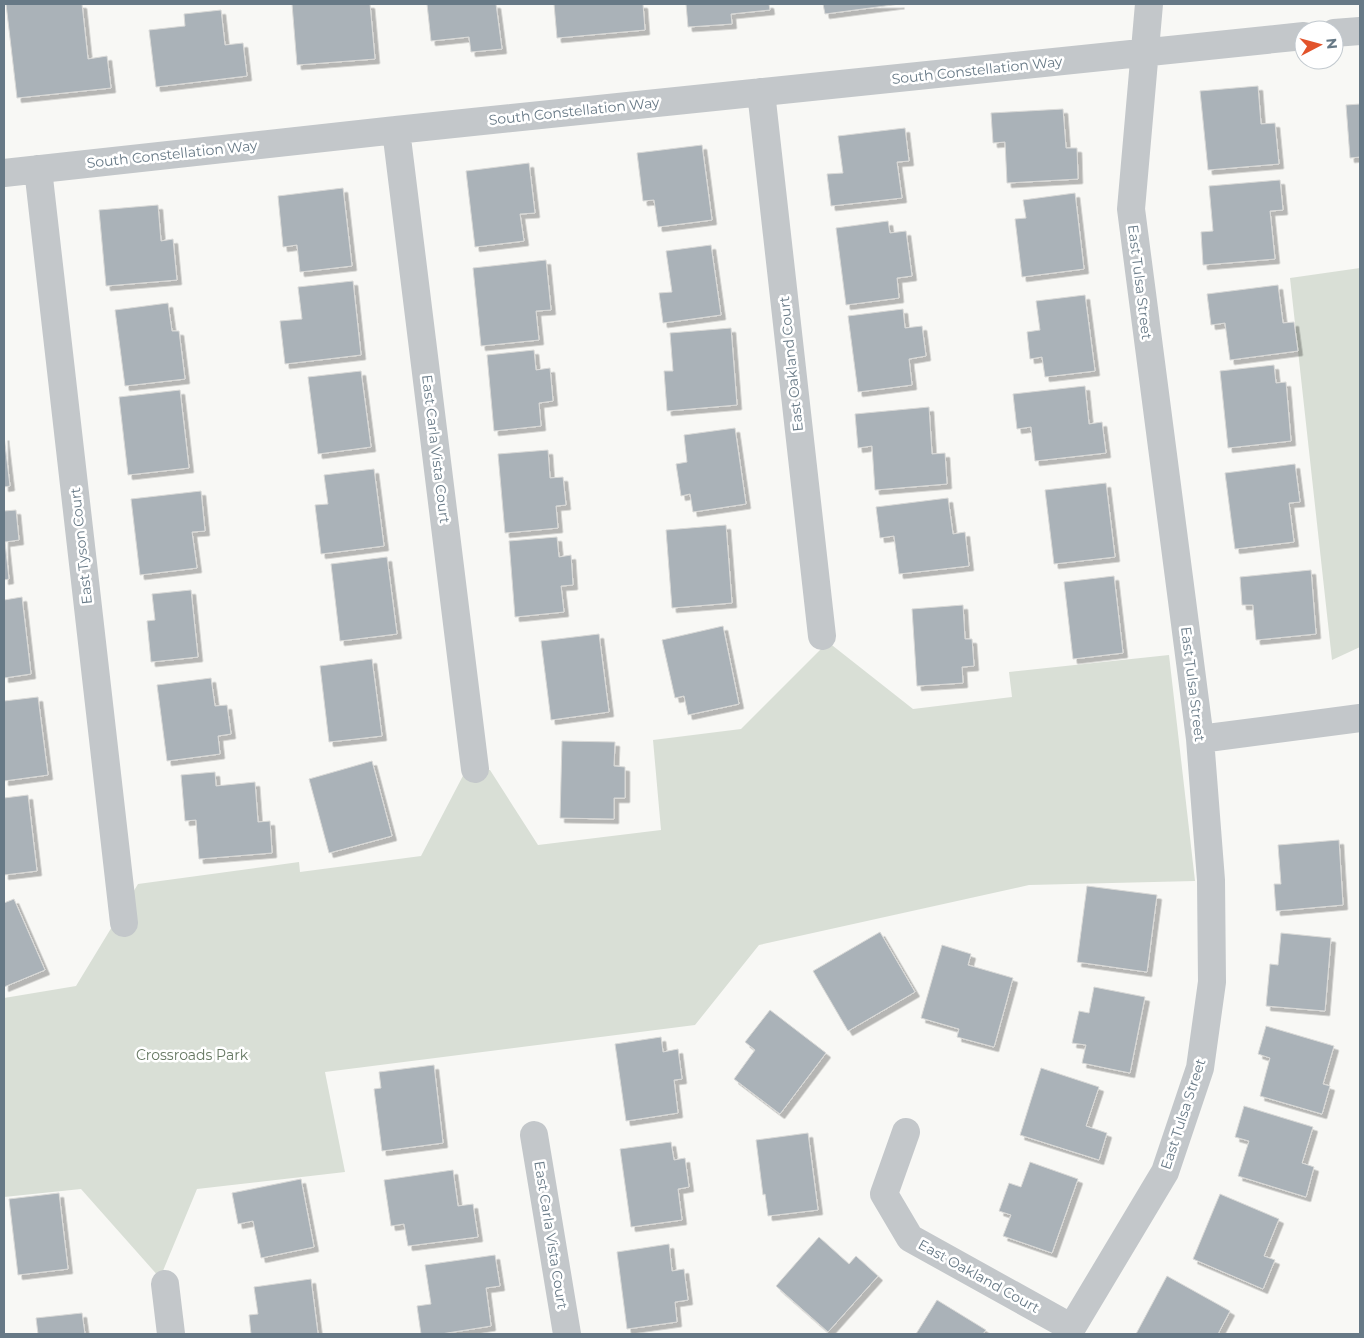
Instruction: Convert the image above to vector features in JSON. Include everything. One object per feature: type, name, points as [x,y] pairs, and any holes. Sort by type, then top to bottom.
[{"type":"street","name":"East Tulsa Street","points":[[1070,1331],[1165,1172],[1200,1068],[1212,982],[1211,880],[1200,739],[1131,210],[1149,4]]},
{"type":"street","points":[[1344,32],[1360,31]]},
{"type":"street","name":"South Constellation Way","points":[[4,173],[396,130],[1294,37]]},
{"type":"street","name":"East Oakland Court","points":[[761,92],[822,636]]},
{"type":"street","name":"East Carla Vista Court","points":[[396,130],[475,769]]},
{"type":"street","name":"East Tyson Court","points":[[38,169],[124,923]]},
{"type":"street","points":[[1200,739],[1360,718]]},
{"type":"street","name":"East Oakland Court","points":[[906,1132],[884,1194],[910,1238],[1070,1331]]},
{"type":"street","name":"East Carla Vista Court","points":[[534,1135],[567,1334]]},
{"type":"street","points":[[165,1284],[171,1334]]},
{"type":"green space","points":[[1360,268],[1360,647],[1332,660],[1290,278]]},
{"type":"green space","name":"Crossroads Park","points":[[828,642],[913,709],[1012,697],[1009,672],[1169,655],[1195,881],[1029,885],[759,945],[695,1025],[325,1072],[345,1172],[197,1189],[160,1278],[81,1189],[4,1197],[4,998],[76,986],[138,884],[299,862],[300,872],[421,856],[466,770],[490,770],[538,845],[661,830],[653,740],[741,729]]},
{"type":"building","points":[[6,4],[82,4],[88,59],[107,56],[111,88],[17,98]]},
{"type":"building","points":[[292,4],[370,4],[375,59],[297,65]]},
{"type":"building","points":[[427,4],[496,4],[502,49],[471,52],[469,37],[431,41]]},
{"type":"building","points":[[554,4],[643,4],[645,30],[557,38]]},
{"type":"building","points":[[686,4],[769,4],[770,10],[731,14],[732,24],[688,27]]},
{"type":"building","points":[[823,4],[900,4],[825,14]]},
{"type":"building","points":[[221,10],[225,45],[243,43],[247,76],[156,87],[149,30],[185,26],[184,14]]},
{"type":"building","points":[[1258,86],[1261,124],[1275,123],[1279,164],[1208,170],[1200,91]]},
{"type":"building","points":[[1360,104],[1360,157],[1350,158],[1346,105]]},
{"type":"building","points":[[1063,109],[1066,148],[1077,148],[1078,179],[1007,183],[1005,142],[993,143],[991,113]]},
{"type":"building","points":[[905,128],[909,161],[897,162],[902,198],[831,206],[827,174],[843,173],[838,136]]},
{"type":"building","points":[[702,145],[712,220],[658,227],[654,200],[643,201],[637,153]]},
{"type":"building","points":[[529,163],[535,213],[520,214],[524,241],[475,247],[466,171]]},
{"type":"building","points":[[1280,180],[1283,210],[1270,211],[1275,259],[1203,265],[1201,232],[1213,231],[1209,186]]},
{"type":"building","points":[[343,188],[352,266],[300,272],[297,245],[283,247],[278,196]]},
{"type":"building","points":[[1075,193],[1084,269],[1022,277],[1015,219],[1026,218],[1023,200]]},
{"type":"building","points":[[158,205],[161,241],[173,239],[177,280],[106,286],[99,210]]},
{"type":"building","points":[[888,221],[890,233],[906,231],[912,276],[897,278],[899,298],[846,305],[836,228]]},
{"type":"building","points":[[711,245],[721,315],[663,323],[659,293],[672,292],[666,251]]},
{"type":"building","points":[[546,260],[551,310],[536,311],[539,340],[481,346],[473,268]]},
{"type":"building","points":[[353,281],[361,355],[285,364],[280,321],[302,319],[298,287]]},
{"type":"building","points":[[1278,285],[1283,323],[1294,322],[1298,351],[1230,360],[1225,323],[1211,325],[1207,294]]},
{"type":"building","points":[[1085,295],[1095,371],[1045,377],[1042,357],[1030,359],[1027,332],[1040,330],[1036,301]]},
{"type":"building","points":[[168,303],[172,331],[179,331],[185,379],[125,386],[115,310]]},
{"type":"building","points":[[903,309],[905,328],[922,326],[926,356],[909,359],[912,385],[858,392],[848,316]]},
{"type":"building","points":[[731,328],[737,405],[667,411],[664,371],[673,371],[670,333]]},
{"type":"building","points":[[534,350],[536,370],[550,368],[553,401],[539,403],[541,426],[494,431],[487,355]]},
{"type":"building","points":[[1274,365],[1276,383],[1286,382],[1291,441],[1228,448],[1220,371]]},
{"type":"building","points":[[361,371],[371,447],[318,454],[308,377]]},
{"type":"building","points":[[1085,386],[1089,424],[1102,422],[1106,453],[1035,461],[1031,427],[1017,429],[1013,394]]},
{"type":"building","points":[[180,390],[189,468],[128,475],[119,397]]},
{"type":"building","points":[[929,407],[932,454],[945,453],[947,484],[875,490],[872,446],[858,448],[855,414]]},
{"type":"building","points":[[735,428],[746,504],[693,512],[690,494],[681,496],[676,464],[687,462],[684,435]]},
{"type":"building","points":[[4,436],[10,486],[4,487]]},
{"type":"building","points":[[548,450],[550,478],[563,477],[566,505],[556,506],[558,528],[505,533],[498,454]]},
{"type":"building","points":[[1295,464],[1300,502],[1289,503],[1294,542],[1235,549],[1225,473]]},
{"type":"building","points":[[374,469],[384,546],[321,554],[315,505],[328,504],[324,475]]},
{"type":"building","points":[[1106,483],[1115,557],[1054,564],[1045,490]]},
{"type":"building","points":[[201,491],[205,531],[192,532],[197,568],[140,575],[131,499]]},
{"type":"building","points":[[948,498],[953,534],[965,532],[969,566],[899,574],[894,536],[880,538],[876,507]]},
{"type":"building","points":[[16,510],[19,540],[5,542],[9,579],[4,580],[4,511]]},
{"type":"building","points":[[726,525],[732,603],[672,608],[666,530]]},
{"type":"building","points":[[557,537],[559,557],[571,555],[573,585],[561,586],[564,612],[515,617],[509,541]]},
{"type":"building","points":[[387,557],[397,634],[340,641],[331,564]]},
{"type":"building","points":[[1311,570],[1316,634],[1256,640],[1253,605],[1242,605],[1240,577]]},
{"type":"building","points":[[1114,576],[1123,653],[1073,659],[1064,582]]},
{"type":"building","points":[[191,590],[198,657],[151,662],[147,621],[155,620],[152,594]]},
{"type":"building","points":[[22,597],[31,674],[4,678],[4,600]]},
{"type":"building","points":[[963,605],[965,639],[972,639],[974,666],[962,667],[963,683],[917,686],[912,609]]},
{"type":"building","points":[[723,626],[739,704],[688,715],[684,696],[675,698],[662,640]]},
{"type":"building","points":[[599,634],[609,712],[551,720],[541,641]]},
{"type":"building","points":[[372,659],[382,736],[329,742],[320,666]]},
{"type":"building","points":[[211,678],[215,706],[227,705],[231,734],[218,736],[220,754],[167,761],[157,685]]},
{"type":"building","points":[[38,697],[48,775],[4,781],[4,701]]},
{"type":"building","points":[[562,741],[615,742],[614,766],[625,767],[625,798],[614,798],[614,819],[560,818]]},
{"type":"building","points":[[372,761],[392,836],[329,853],[309,779]]},
{"type":"building","points":[[215,772],[216,786],[255,782],[258,822],[270,821],[272,853],[199,859],[196,820],[185,821],[181,775]]},
{"type":"building","points":[[28,795],[37,871],[4,875],[4,798]]},
{"type":"building","points":[[1339,840],[1343,905],[1276,911],[1274,884],[1281,884],[1278,845]]},
{"type":"building","points":[[1087,886],[1157,895],[1147,972],[1077,962]]},
{"type":"building","points":[[14,899],[45,970],[4,987],[4,903]]},
{"type":"building","points":[[880,932],[915,992],[848,1031],[813,971]]},
{"type":"building","points":[[1281,933],[1331,938],[1325,1011],[1266,1006],[1270,964],[1278,965]]},
{"type":"building","points":[[942,945],[971,954],[968,965],[1013,978],[994,1047],[957,1037],[959,1029],[921,1018]]},
{"type":"building","points":[[1094,987],[1145,997],[1130,1073],[1082,1063],[1086,1045],[1072,1043],[1079,1011],[1089,1013]]},
{"type":"building","points":[[770,1010],[826,1053],[780,1114],[734,1079],[755,1050],[745,1042]]},
{"type":"building","points":[[1266,1026],[1334,1046],[1323,1084],[1330,1086],[1322,1114],[1260,1096],[1270,1058],[1258,1054]]},
{"type":"building","points":[[661,1037],[663,1052],[678,1049],[682,1079],[674,1080],[678,1113],[626,1121],[615,1044]]},
{"type":"building","points":[[434,1065],[443,1143],[382,1151],[374,1089],[381,1088],[379,1072]]},
{"type":"building","points":[[1041,1068],[1099,1087],[1086,1126],[1107,1133],[1099,1160],[1020,1135]]},
{"type":"building","points":[[1244,1106],[1313,1127],[1302,1163],[1314,1167],[1306,1197],[1238,1176],[1249,1141],[1235,1137]]},
{"type":"building","points":[[808,1133],[818,1210],[768,1216],[765,1194],[763,1195],[756,1140]]},
{"type":"building","points":[[671,1142],[674,1160],[685,1158],[689,1187],[678,1189],[682,1220],[631,1227],[620,1149]]},
{"type":"building","points":[[1030,1162],[1078,1179],[1052,1253],[1003,1236],[1011,1215],[999,1211],[1009,1183],[1021,1187]]},
{"type":"building","points":[[453,1170],[458,1206],[473,1204],[478,1237],[408,1246],[404,1224],[391,1226],[384,1180]]},
{"type":"building","points":[[301,1179],[314,1247],[261,1258],[253,1221],[238,1224],[232,1193]]},
{"type":"building","points":[[59,1193],[68,1269],[18,1275],[9,1199]]},
{"type":"building","points":[[1220,1194],[1279,1219],[1264,1256],[1275,1260],[1263,1289],[1193,1259]]},
{"type":"building","points":[[819,1237],[849,1264],[856,1256],[878,1276],[828,1332],[776,1286]]},
{"type":"building","points":[[669,1244],[672,1271],[684,1269],[688,1300],[675,1302],[677,1322],[627,1329],[617,1252]]},
{"type":"building","points":[[495,1255],[500,1286],[486,1288],[491,1326],[441,1334],[421,1334],[417,1306],[431,1304],[425,1265]]},
{"type":"building","points":[[1167,1276],[1230,1311],[1218,1334],[1136,1334]]},
{"type":"building","points":[[311,1279],[318,1334],[251,1334],[249,1315],[258,1314],[254,1287]]},
{"type":"building","points":[[937,1300],[986,1330],[983,1334],[916,1334]]},
{"type":"building","points":[[82,1313],[85,1334],[38,1334],[36,1318]]}]
